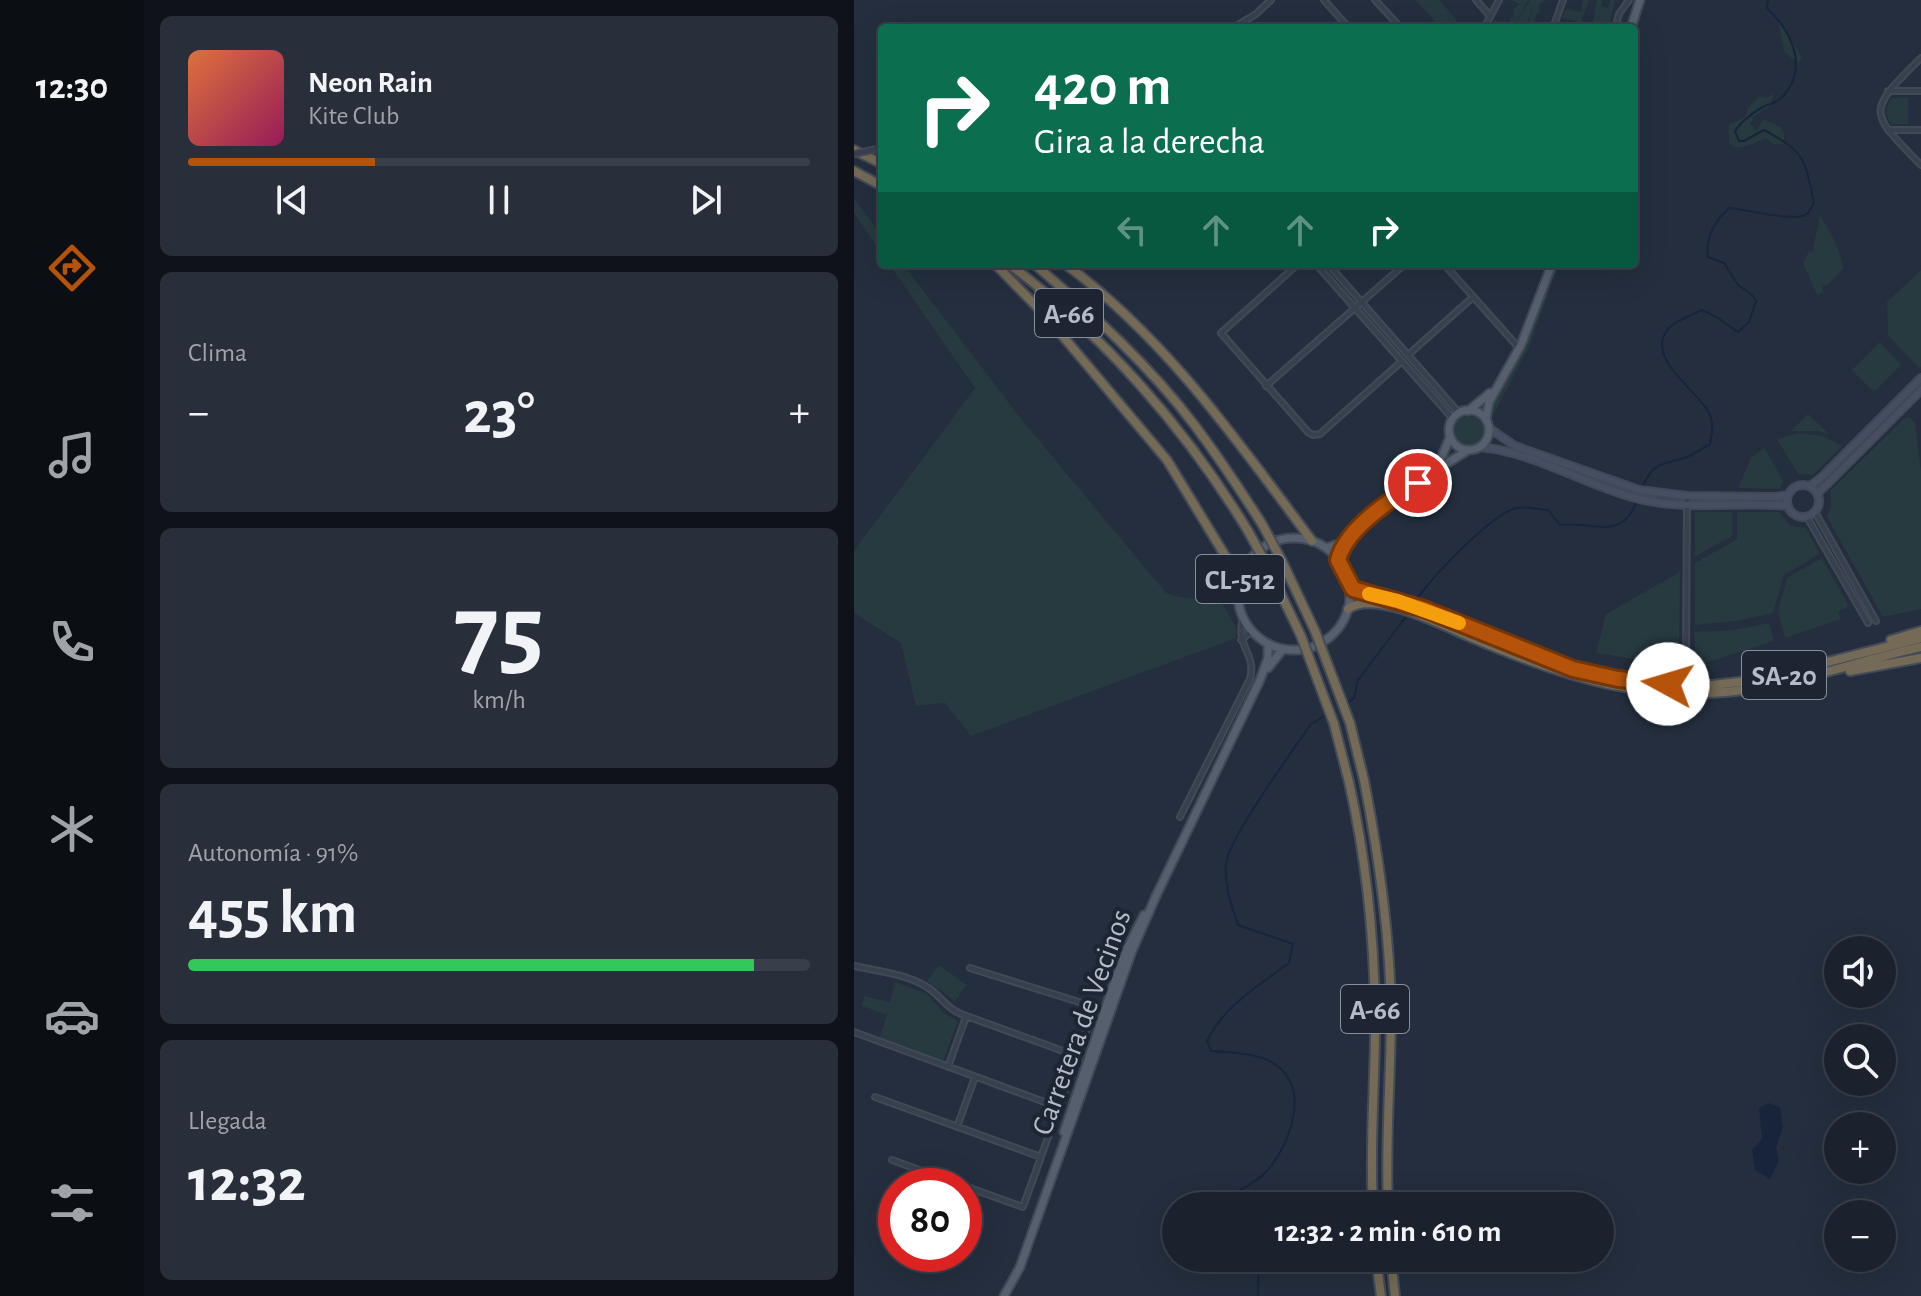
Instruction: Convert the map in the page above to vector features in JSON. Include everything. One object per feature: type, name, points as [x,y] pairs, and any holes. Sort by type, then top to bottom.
[{"type":"highway","points":[[854,151],[878,161]]},
{"type":"highway","points":[[854,169],[878,182]]},
{"type":"highway","points":[[999,268],[1045,315],[1167,460],[1240,580]]},
{"type":"highway","name":"A-66","points":[[1014,268],[1061,307],[1124,368],[1182,435],[1248,531],[1301,636],[1334,724],[1365,863],[1371,911],[1375,1011],[1373,1192]]},
{"type":"highway","name":"A-66","points":[[1039,268],[1133,354],[1184,413],[1262,524],[1315,631],[1350,723],[1380,863],[1388,943],[1391,1011],[1388,1192]]},
{"type":"highway","points":[[1070,268],[1117,307],[1166,358],[1247,454],[1312,541]]},
{"type":"highway","name":"SA-20","points":[[1348,583],[1358,592],[1421,612],[1593,682],[1666,692],[1725,692],[1809,677],[1921,647]]},
{"type":"highway","name":"SA-20","points":[[1348,609],[1368,602],[1403,606]]},
{"type":"highway","points":[[1827,664],[1921,631]]},
{"type":"highway","name":"SA-20","points":[[1515,652],[1618,679],[1668,684],[1735,683],[1779,676],[1921,638]]},
{"type":"highway","points":[[1809,677],[1921,658]]},
{"type":"highway","points":[[1378,1272],[1381,1296]]},
{"type":"highway","points":[[1392,1272],[1395,1296]]},
{"type":"main road","points":[[1631,24],[1635,0]]},
{"type":"main road","points":[[1437,469],[1456,416],[1468,411],[1494,389],[1519,348],[1550,268]]},
{"type":"main road","points":[[1479,447],[1618,488],[1687,496],[1788,495],[1796,486],[1810,486],[1821,478],[1921,378]]},
{"type":"main road","points":[[1479,447],[1487,439],[1494,389]]},
{"type":"main road","points":[[1818,493],[1921,390]]},
{"type":"main road","points":[[1468,411],[1475,412],[1500,438],[1515,446],[1659,503],[1788,506]]},
{"type":"main road","points":[[1450,437],[1457,446],[1468,450]]},
{"type":"main road","name":"CL-512","points":[[1326,548],[1344,542],[1391,499],[1468,450],[1479,447]]},
{"type":"main road","points":[[1788,495],[1788,506],[1793,514],[1807,517],[1815,512],[1820,500],[1818,493],[1810,486]]},
{"type":"main road","name":"CL-512","points":[[1286,539],[1312,541],[1326,548],[1338,560],[1348,583],[1348,609],[1337,628],[1325,640],[1311,647],[1283,649],[1268,644],[1252,631],[1243,618],[1238,596],[1240,580],[1248,562],[1265,546],[1286,539]]},
{"type":"main road","name":"CL-512","points":[[1338,560],[1344,542]]},
{"type":"main road","name":"CL-512","points":[[1156,896],[1260,680],[1268,658],[1268,644]]},
{"type":"main road","name":"CL-512","points":[[1260,680],[1283,649]]},
{"type":"main road","name":"Carretera de Vecinos","points":[[1004,1296],[1020,1267],[1072,1114],[1156,896]]},
{"type":"main road","name":"Carretera de Vecinos","points":[[1082,1058],[1100,1022],[1127,949],[1156,896]]},
{"type":"main road","points":[[1072,1114],[1082,1058],[1093,1056],[1112,1006]]},
{"type":"street","points":[[1240,24],[1271,0]]},
{"type":"street","points":[[1324,0],[1345,24]]},
{"type":"street","points":[[1375,0],[1397,24]]},
{"type":"street","points":[[1476,0],[1490,16]]},
{"type":"street","points":[[1486,24],[1499,0]]},
{"type":"street","points":[[1554,24],[1563,0]]},
{"type":"street","points":[[1616,24],[1619,14],[1635,0]]},
{"type":"street","points":[[1921,58],[1888,91],[1880,110],[1883,125],[1921,165]]},
{"type":"street","points":[[1898,80],[1903,91]]},
{"type":"street","points":[[1888,91],[1921,91]]},
{"type":"street","points":[[1888,130],[1921,130]]},
{"type":"street","points":[[1899,142],[1902,130]]},
{"type":"street","points":[[854,151],[878,148]]},
{"type":"street","points":[[1294,268],[1221,333],[1313,435],[1320,434],[1402,361]]},
{"type":"street","points":[[1320,268],[1402,361],[1456,416]]},
{"type":"street","points":[[1332,268],[1408,355],[1456,416]]},
{"type":"street","points":[[1266,386],[1400,268]]},
{"type":"street","points":[[1448,268],[1519,348]]},
{"type":"street","points":[[1408,355],[1473,297]]},
{"type":"street","points":[[1686,664],[1687,496]]},
{"type":"street","points":[[1815,512],[1876,621]]},
{"type":"street","points":[[1807,517],[1868,623]]},
{"type":"street","points":[[1180,817],[1250,679],[1252,663],[1241,640],[1243,618]]},
{"type":"street","points":[[1241,640],[1252,631]]},
{"type":"street","points":[[854,966],[921,983],[948,1007],[966,1017],[1082,1058]]},
{"type":"street","points":[[970,968],[1095,1007],[1082,1058],[1059,1108],[1023,1207],[982,1192]]},
{"type":"street","points":[[948,1067],[966,1017]]},
{"type":"street","points":[[854,1032],[1059,1108]]},
{"type":"street","points":[[957,1127],[975,1077]]},
{"type":"street","points":[[875,1097],[1041,1157]]},
{"type":"street","points":[[892,1160],[914,1168]]},
{"type":"green space","points":[[1415,0],[1439,0],[1457,20],[1454,24],[1438,24]]},
{"type":"green space","points":[[1511,0],[1528,0],[1516,23],[1530,0],[1544,0],[1539,5],[1540,12],[1536,14],[1535,24],[1527,24],[1534,4],[1526,24],[1509,24],[1514,9],[1520,4]]},
{"type":"green space","points":[[1583,0],[1589,0],[1580,24],[1562,18],[1566,9],[1581,12]]},
{"type":"green space","points":[[1597,0],[1603,0],[1601,6],[1608,8],[1610,0],[1615,0],[1609,24],[1591,24]]},
{"type":"green space","points":[[1778,21],[1802,57],[1798,64],[1784,51]]},
{"type":"green space","points":[[1774,94],[1770,106],[1753,117],[1751,124],[1757,131],[1763,119],[1780,127],[1784,133],[1784,144],[1773,144],[1766,138],[1735,148],[1729,143],[1729,125],[1745,117],[1748,108],[1759,96],[1766,98]]},
{"type":"green space","points":[[1892,98],[1908,98],[1908,124],[1892,124],[1889,121],[1886,111]]},
{"type":"green space","points":[[854,198],[878,231],[878,248],[854,213]]},
{"type":"green space","points":[[1820,216],[1841,257],[1843,269],[1827,285],[1822,285],[1823,293],[1817,295],[1803,263],[1809,251],[1812,253]]},
{"type":"green space","points":[[892,268],[906,268],[1022,420],[1166,593],[1191,598],[1215,591],[1236,627],[1236,638],[971,736],[945,703],[916,706],[901,643],[854,613],[854,551],[975,388]]},
{"type":"green space","points":[[1554,268],[1558,268],[1529,347],[1493,415],[1494,404],[1525,344]]},
{"type":"green space","points":[[1921,270],[1919,368],[1888,335],[1887,302]]},
{"type":"green space","points":[[1880,342],[1901,365],[1874,392],[1852,370]]},
{"type":"green space","points":[[1808,414],[1829,434],[1791,431]]},
{"type":"green space","points":[[1469,416],[1479,421],[1484,431],[1479,441],[1469,446],[1459,441],[1454,431],[1459,421]]},
{"type":"green space","points":[[1906,417],[1915,423],[1921,471],[1921,609],[1883,617],[1827,517],[1831,504],[1830,491]]},
{"type":"green space","points":[[1799,433],[1823,436],[1842,446],[1813,475],[1798,474],[1777,439]]},
{"type":"green space","points":[[1764,447],[1784,482],[1779,489],[1738,488],[1751,458]]},
{"type":"green space","points":[[1695,512],[1732,512],[1732,536],[1695,557]]},
{"type":"green space","points":[[1737,512],[1779,512],[1791,526],[1806,528],[1820,554],[1784,575],[1773,613],[1737,621],[1695,625],[1695,563],[1737,539]]},
{"type":"green space","points":[[1822,558],[1849,606],[1838,612],[1841,619],[1785,638],[1778,611],[1787,578]]},
{"type":"green space","points":[[1680,572],[1679,666],[1596,653],[1606,614]]},
{"type":"green space","points":[[1769,623],[1774,641],[1696,666],[1694,632],[1734,630]]},
{"type":"green space","points":[[939,965],[967,985],[955,1001],[927,981]]},
{"type":"green space","points":[[895,982],[927,994],[944,1013],[958,1021],[943,1061],[879,1038],[887,1015],[862,1006],[864,996],[890,1002]]},
{"type":"water","points":[[1768,1103],[1780,1107],[1783,1127],[1776,1147],[1779,1161],[1770,1179],[1755,1170],[1752,1149],[1762,1139],[1759,1108]]},
{"type":"waterway","points":[[1642,488],[1655,468],[1687,457],[1710,444],[1712,425],[1709,413],[1676,374],[1663,352],[1662,340],[1668,329],[1701,310],[1738,332],[1749,322],[1756,301],[1738,285],[1724,263],[1708,257],[1708,243],[1715,224],[1729,208],[1793,217],[1807,214],[1814,203],[1805,166],[1796,151],[1764,130],[1744,141],[1739,141],[1735,131],[1755,112],[1780,99],[1794,76],[1796,64],[1790,40],[1767,8],[1768,0]]},
{"type":"waterway","points":[[1415,602],[1476,535],[1505,513],[1527,507],[1548,510],[1560,525],[1606,527],[1623,521],[1631,514],[1637,501]]},
{"type":"waterway","points":[[1347,703],[1354,698],[1358,680],[1408,614]]},
{"type":"waterway","points":[[1238,1192],[1261,1177],[1281,1150],[1292,1123],[1294,1095],[1290,1081],[1275,1064],[1248,1054],[1211,1051],[1207,1041],[1232,1007],[1289,963],[1293,944],[1238,925],[1227,887],[1226,863],[1238,834],[1277,773],[1311,724],[1328,714]]},
{"type":"waterway","points":[[1258,1296],[1259,1272]]},
{"type":"slow traffic","points":[[1369,594],[1459,623]]},
{"type":"route","points":[[1418,483],[1391,499],[1344,542],[1338,560],[1353,589],[1424,609],[1573,669],[1618,679],[1668,684]]}]
